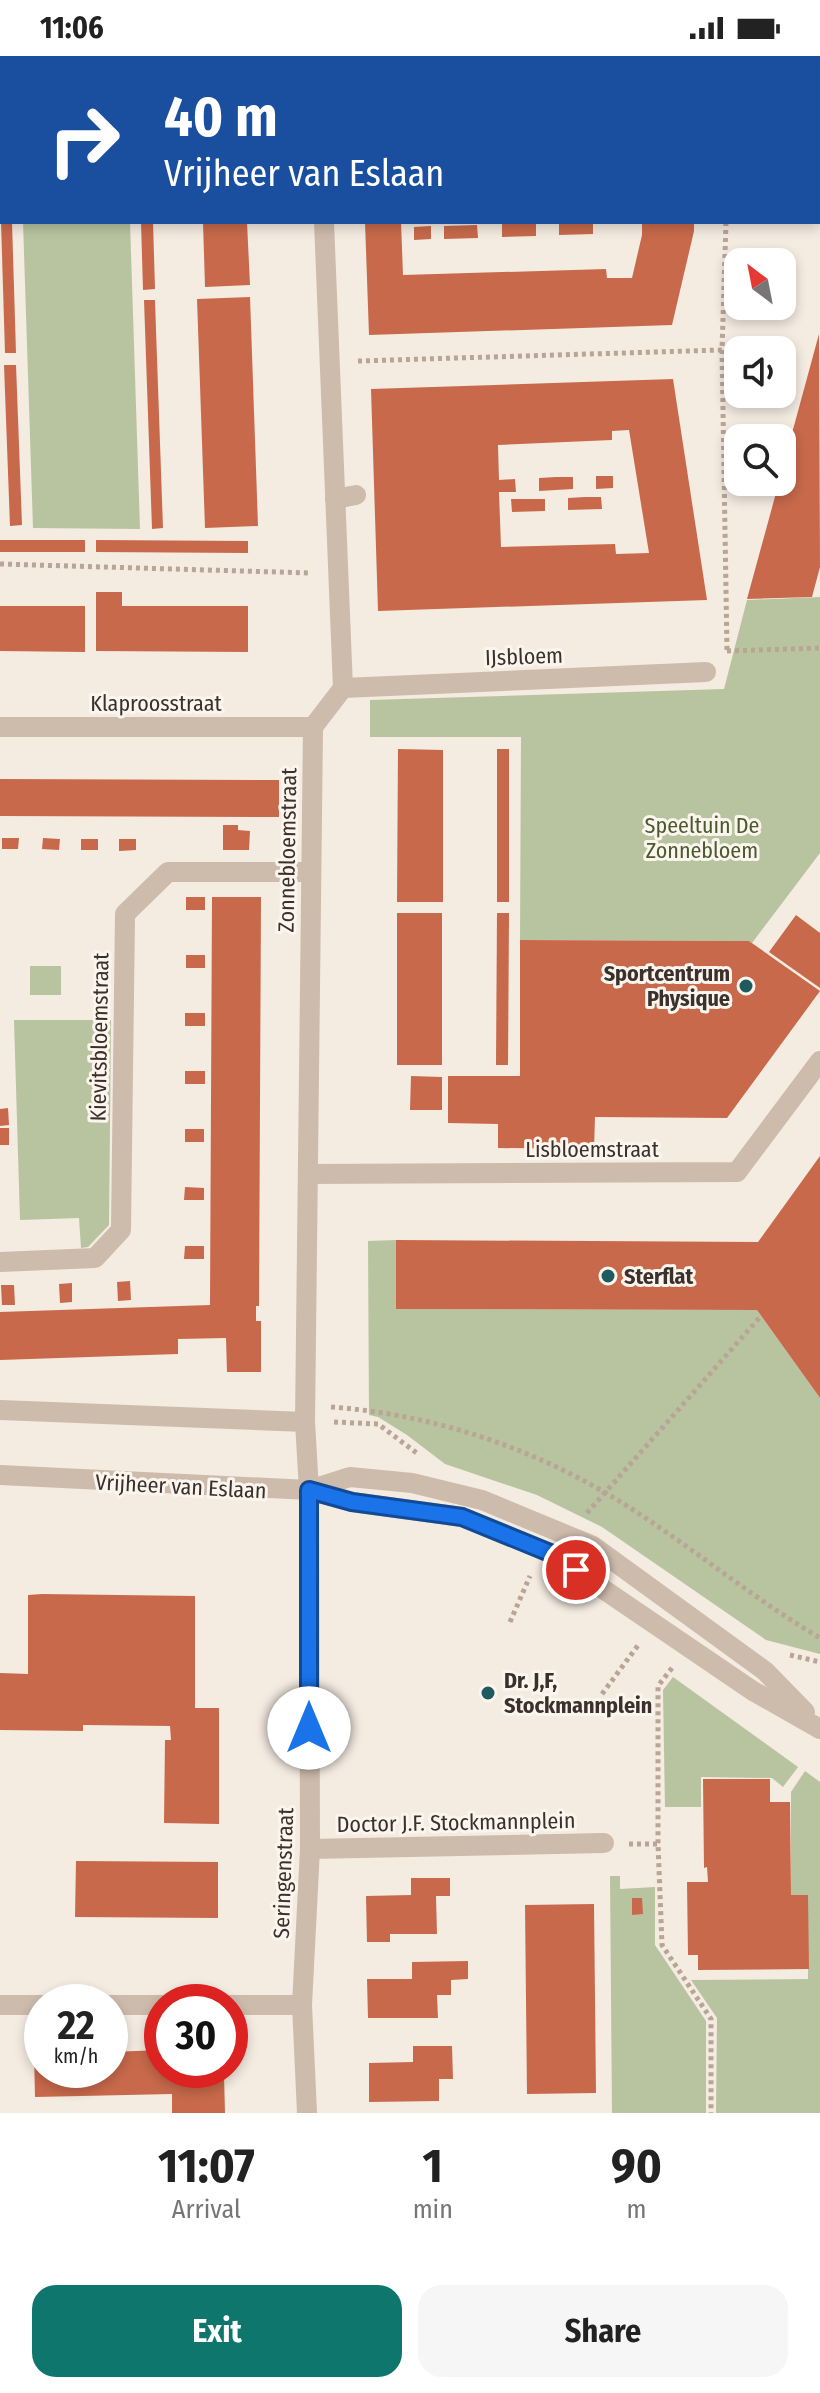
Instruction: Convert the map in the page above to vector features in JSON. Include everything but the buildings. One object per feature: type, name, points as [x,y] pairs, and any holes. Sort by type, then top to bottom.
[{"type":"street","points":[[313,727],[343,688],[324,224]]},
{"type":"street","points":[[335,499],[356,495]]},
{"type":"street","name":"IJsbloem","points":[[343,688],[706,672]]},
{"type":"street","name":"Klaproosstraat","points":[[0,727],[313,727]]},
{"type":"street","name":"Zonnebloemstraat","points":[[309,1490],[305,1414],[313,727]]},
{"type":"street","name":"Kievitsbloemstraat","points":[[0,1262],[95,1258],[121,1230],[125,914],[168,872],[310,872]]},
{"type":"street","name":"Lisbloemstraat","points":[[308,1174],[737,1172],[820,1061]]},
{"type":"street","points":[[0,1410],[305,1414]]},
{"type":"street","name":"Vrijheer van Eslaan","points":[[0,1475],[309,1490],[352,1502],[462,1517],[550,1553],[753,1691],[820,1728]]},
{"type":"street","name":"Vrijheer van Eslaan","points":[[309,1490],[350,1477],[412,1483],[482,1500],[593,1546],[765,1671],[820,1728]]},
{"type":"street","name":"Seringenstraat","points":[[307,2113],[302,2005],[310,1849],[309,1490]]},
{"type":"street","name":"Doctor J.F. Stockmannplein","points":[[310,1849],[604,1843]]},
{"type":"street","points":[[0,2005],[24,2005]]},
{"type":"street","points":[[248,2005],[302,2005]]},
{"type":"path","points":[[726,224],[722,350],[727,651]]},
{"type":"path","points":[[329,362],[722,350]]},
{"type":"path","points":[[0,564],[338,574]]},
{"type":"path","points":[[706,672],[727,651],[820,648]]},
{"type":"path","points":[[568,1535],[761,1316]]},
{"type":"path","points":[[305,1414],[406,1415],[563,1468],[605,1492],[820,1638]]},
{"type":"path","points":[[510,1622],[535,1564],[550,1553]]},
{"type":"path","points":[[602,1694],[646,1634]]},
{"type":"path","points":[[680,1658],[658,1686],[658,1844],[662,1945],[711,2019],[711,2113]]},
{"type":"green space","points":[[23,224],[130,224],[140,529],[33,528]]},
{"type":"green space","name":"Speeltuin De Zonnebloem","points":[[820,597],[820,853],[752,943],[520,940],[521,737],[370,737],[370,700],[724,689],[747,600]]},
{"type":"green space","points":[[30,966],[61,966],[61,995],[30,995]]},
{"type":"green space","points":[[14,1020],[111,1020],[109,1225],[88,1247],[81,1248],[79,1218],[20,1220]]},
{"type":"green space","points":[[396,1240],[396,1309],[757,1310],[820,1398],[820,1654],[766,1640],[602,1527],[537,1495],[445,1464],[407,1435],[378,1417],[369,1415],[368,1241]]},
{"type":"green space","points":[[673,1677],[798,1767],[783,1787],[772,1778],[701,1777],[701,1807],[665,1807],[663,1690]]},
{"type":"green space","points":[[805,1771],[820,1782],[820,2113],[716,2113],[717,2018],[691,1980],[808,1979],[808,1896],[791,1895],[791,1792]]},
{"type":"green space","points":[[610,1876],[620,1876],[620,1889],[655,1887],[655,1945],[706,2021],[706,2113],[612,2113]]},
{"type":"place","name":"Sportcentrum Physique","points":[[746,986]]},
{"type":"place","name":"Sterflat","points":[[608,1276]]},
{"type":"place","name":"Dr. J,F, Stockmannplein","points":[[488,1693]]},
{"type":"route","points":[[309,1728],[309,1490],[352,1502],[462,1517],[550,1553],[576,1570]]}]
